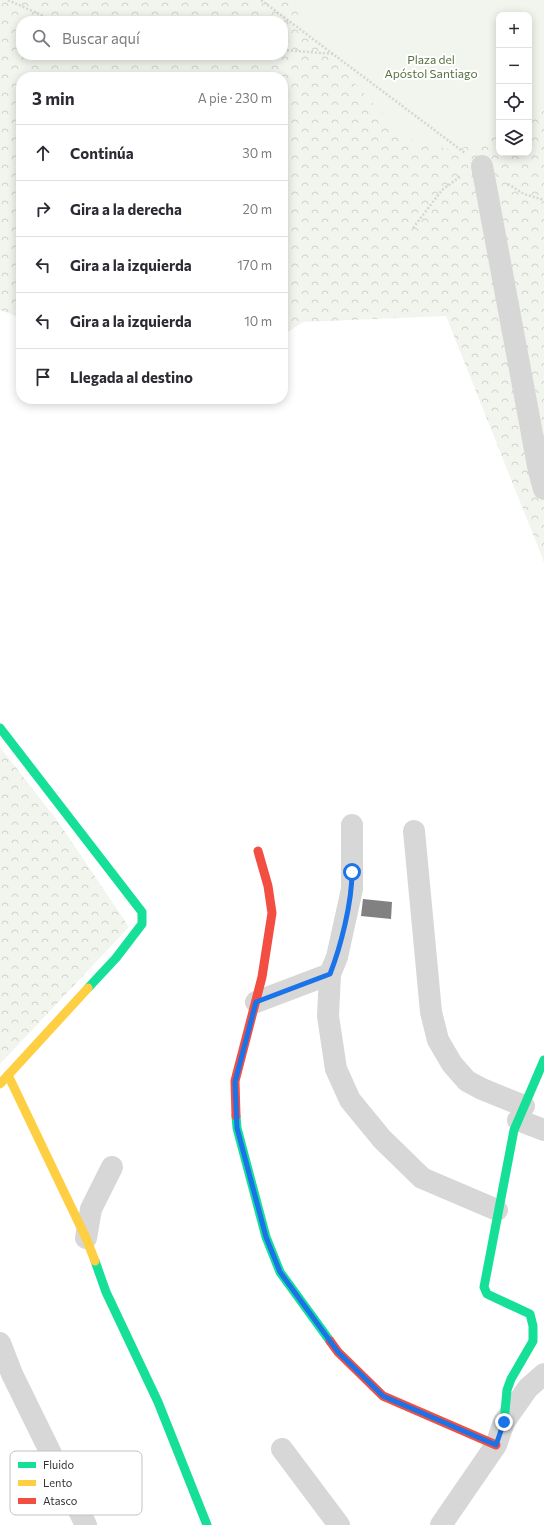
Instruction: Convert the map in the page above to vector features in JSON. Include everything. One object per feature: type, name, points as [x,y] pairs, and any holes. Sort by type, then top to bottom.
[{"type":"street","points":[[482,166],[539,471],[544,489]]},
{"type":"street","points":[[0,728],[142,912],[142,924],[116,958],[0,1084]]},
{"type":"street","points":[[352,825],[352,889],[337,957],[330,974],[328,1016],[336,1069],[350,1100],[382,1139],[422,1178],[497,1210]]},
{"type":"street","points":[[414,831],[431,1012],[438,1040],[452,1064],[467,1081],[521,1113],[544,1130]]},
{"type":"street","points":[[258,851],[268,886],[272,913],[262,977],[235,1082],[237,1128],[266,1237],[280,1272],[338,1352],[383,1396],[496,1445]]},
{"type":"street","points":[[256,1002],[330,974]]},
{"type":"street","points":[[441,1525],[496,1445],[504,1422],[506,1390],[533,1341],[533,1326],[530,1314],[487,1294],[484,1287],[497,1210],[514,1130],[544,1060]]},
{"type":"street","points":[[8,1075],[86,1238],[106,1292],[158,1402],[207,1525]]},
{"type":"street","points":[[86,1238],[92,1209],[112,1168]]},
{"type":"street","points":[[0,1343],[12,1374],[50,1451]]},
{"type":"street","points":[[504,1422],[528,1388],[544,1374]]},
{"type":"street","points":[[282,1449],[340,1525]]},
{"type":"street","points":[[81,1515],[86,1525]]},
{"type":"path","points":[[8,0],[43,16]]},
{"type":"path","points":[[261,0],[283,16]]},
{"type":"path","points":[[288,20],[482,166],[524,194],[544,200]]},
{"type":"path","points":[[288,50],[335,54]]},
{"type":"path","points":[[412,228],[442,190],[465,173],[482,166]]},
{"type":"green space","points":[[0,0],[544,0],[544,562],[446,316],[303,322],[288,332],[288,72],[16,72],[16,316],[0,310]]},
{"type":"green space","name":"Plaza del Apóstol Santiago","points":[[294,0],[544,0],[544,111],[532,117],[532,12],[496,12],[496,132],[456,151],[406,139],[301,25]]},
{"type":"green space","points":[[0,747],[59,823],[129,927],[0,1064]]},
{"type":"building","points":[[363,899],[392,902],[391,919],[361,916]]},
{"type":"traffic: fast","points":[[0,728],[142,912],[142,924],[116,958],[88,988]]},
{"type":"traffic: fast","points":[[504,1422],[507,1390],[511,1379],[533,1341],[533,1326],[530,1314],[487,1294],[484,1287],[514,1130],[544,1060]]},
{"type":"traffic: fast","points":[[236,1116],[237,1128],[266,1237],[280,1272],[330,1341]]},
{"type":"traffic: fast","points":[[95,1261],[106,1292],[158,1402],[207,1525]]},
{"type":"traffic: slow","points":[[0,1084],[88,988]]},
{"type":"traffic: slow","points":[[8,1075],[86,1238],[95,1261]]},
{"type":"traffic: jam","points":[[236,1116],[235,1081],[262,977],[272,913],[268,886],[258,851]]},
{"type":"traffic: jam","points":[[330,1341],[338,1352],[383,1396],[496,1445]]},
{"type":"route","points":[[352,872],[352,889],[337,957],[330,974],[256,1002],[235,1082],[237,1128],[266,1237],[280,1272],[338,1352],[383,1396],[496,1445],[504,1422]]}]
